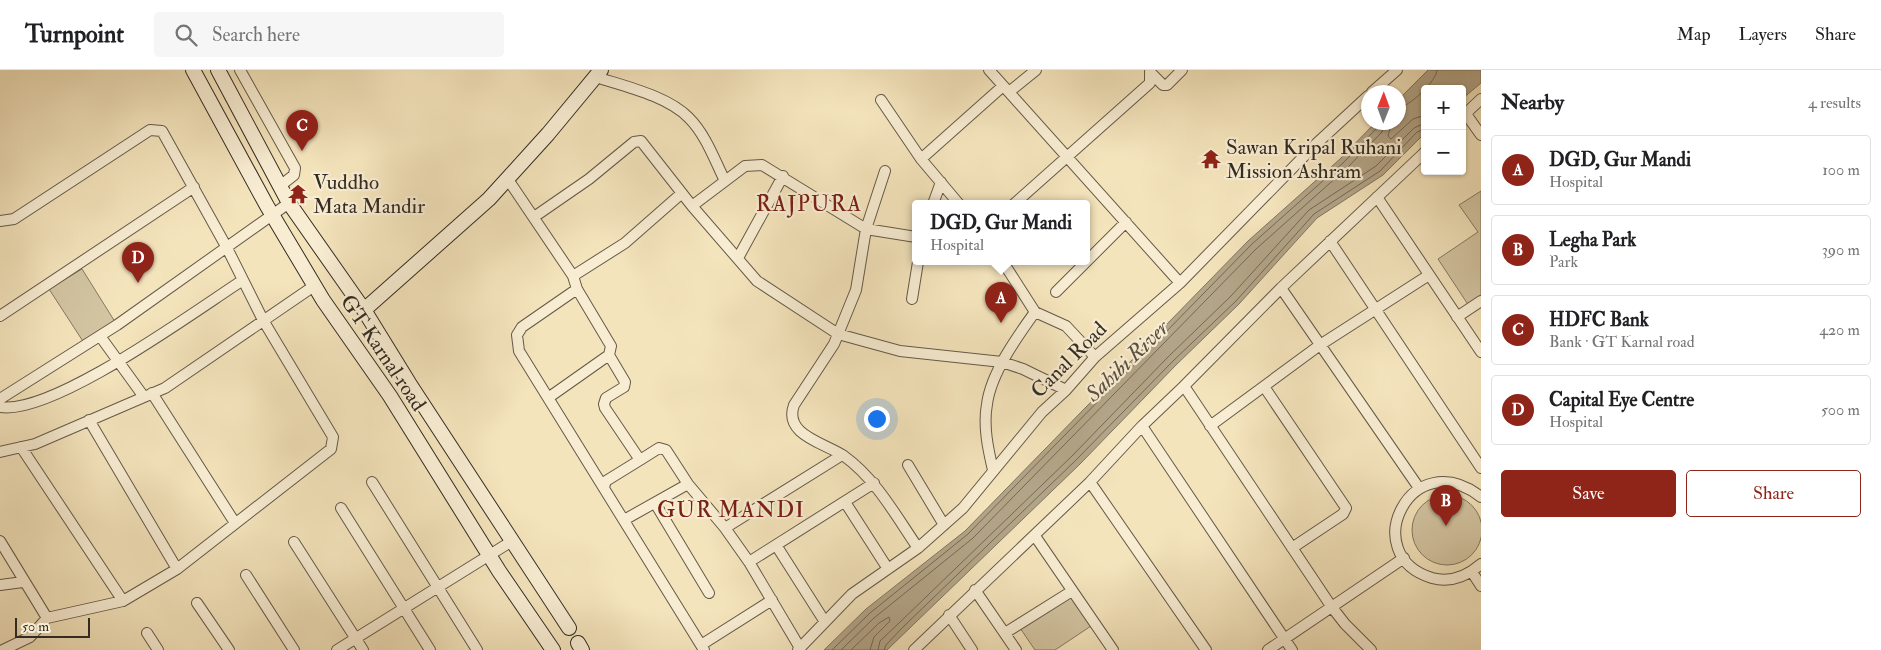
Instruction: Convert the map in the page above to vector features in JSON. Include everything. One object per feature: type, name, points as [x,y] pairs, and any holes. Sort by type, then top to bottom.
[{"type":"main road","name":"GT Karnal road","points":[[193,70],[272,215],[314,286],[390,396],[489,555],[552,650]]},
{"type":"main road","name":"GT Karnal road","points":[[218,70],[289,203],[364,310],[568,628]]},
{"type":"main road","points":[[364,310],[489,199],[598,73]]},
{"type":"street","points":[[240,70],[295,168],[294,175],[280,186]]},
{"type":"street","points":[[989,70],[1180,282]]},
{"type":"street","points":[[921,158],[1006,89],[1036,70]]},
{"type":"street","points":[[1149,72],[1163,85],[1167,85],[1182,70]]},
{"type":"street","points":[[1380,85],[1397,70]]},
{"type":"street","points":[[1018,200],[1150,83],[1149,72]]},
{"type":"street","points":[[598,73],[672,105],[690,118],[703,138],[725,182]]},
{"type":"street","points":[[1466,113],[1481,99]]},
{"type":"street","points":[[881,100],[921,158],[956,200]]},
{"type":"street","name":"Canal Road","points":[[799,649],[852,594],[918,548],[963,508],[1042,412],[1066,390],[1095,357],[1180,282],[1315,146],[1361,103]]},
{"type":"street","points":[[1466,117],[1481,136]]},
{"type":"street","points":[[0,229],[154,129],[162,131],[227,248],[263,320],[332,437],[333,445],[177,568],[123,601],[47,618],[30,637],[4,650]]},
{"type":"street","points":[[534,217],[589,179],[638,140],[645,143],[692,206],[757,282],[838,334],[900,352],[1002,362],[1023,369],[1066,390]]},
{"type":"street","points":[[919,648],[949,615],[1035,536],[1090,482],[1142,426],[1281,288],[1421,156]]},
{"type":"street","points":[[692,206],[745,166],[762,164],[866,229],[912,236]]},
{"type":"street","points":[[885,171],[866,229],[856,290],[834,344],[790,414],[798,431],[842,455],[859,468],[874,484],[918,548]]},
{"type":"street","points":[[738,258],[784,176]]},
{"type":"street","points":[[507,178],[573,276],[577,289],[611,346],[609,355],[548,398]]},
{"type":"street","points":[[934,200],[941,182]]},
{"type":"street","points":[[0,316],[194,188]]},
{"type":"street","points":[[573,276],[624,244],[682,193]]},
{"type":"street","points":[[1377,197],[1481,352]]},
{"type":"street","points":[[0,399],[100,336],[289,203]]},
{"type":"street","points":[[0,221],[14,219]]},
{"type":"street","points":[[1090,258],[1126,222]]},
{"type":"street","points":[[1330,241],[1376,307],[1481,468]]},
{"type":"street","points":[[912,299],[918,265]]},
{"type":"street","points":[[1005,265],[1036,312],[1066,326],[1095,357]]},
{"type":"street","points":[[1056,292],[1083,265]]},
{"type":"street","points":[[1210,426],[1265,388],[1320,344],[1429,275]]},
{"type":"street","points":[[0,407],[14,407],[41,401],[90,378],[243,280]]},
{"type":"street","points":[[0,452],[35,444],[165,388],[314,286]]},
{"type":"street","points":[[1281,288],[1419,488]]},
{"type":"street","points":[[577,289],[522,328],[516,335],[519,352],[703,648],[772,600]]},
{"type":"street","points":[[1457,317],[1481,301]]},
{"type":"street","points":[[993,470],[987,440],[986,405],[992,384],[1002,362],[1036,312]]},
{"type":"street","points":[[100,336],[118,361],[148,395],[235,523]]},
{"type":"street","points":[[609,355],[624,379],[625,385],[606,398],[604,404],[640,460]]},
{"type":"street","points":[[1184,386],[1331,606],[1345,624],[1371,650]]},
{"type":"street","points":[[1265,388],[1346,508],[1343,514],[1292,548]]},
{"type":"street","points":[[90,420],[177,568]]},
{"type":"street","points":[[1142,426],[1292,650]]},
{"type":"street","points":[[21,448],[123,601]]},
{"type":"street","points":[[604,487],[606,481],[659,448],[664,448],[688,484],[725,528],[749,562],[799,649]]},
{"type":"street","points":[[725,528],[842,455]]},
{"type":"street","points":[[908,465],[944,525]]},
{"type":"street","points":[[372,482],[477,650]]},
{"type":"street","points":[[1090,482],[1206,650]]},
{"type":"street","points":[[1481,497],[1468,487],[1452,482],[1435,482],[1419,488],[1403,503],[1396,519],[1395,536],[1404,558],[1410,566],[1422,575],[1438,580],[1456,579],[1472,572],[1481,564]]},
{"type":"street","points":[[624,520],[688,484]]},
{"type":"street","points":[[749,562],[874,484]]},
{"type":"street","points":[[845,502],[888,569]]},
{"type":"street","points":[[655,503],[709,593]]},
{"type":"street","points":[[341,508],[430,650]]},
{"type":"street","points":[[1035,536],[1113,650]]},
{"type":"street","points":[[0,541],[23,582],[47,618]]},
{"type":"street","points":[[337,650],[512,541]]},
{"type":"street","points":[[294,542],[363,650]]},
{"type":"street","points":[[776,545],[825,622]]},
{"type":"street","points":[[1268,650],[1404,558]]},
{"type":"street","points":[[1472,572],[1481,586]]},
{"type":"street","points":[[246,575],[294,650]]},
{"type":"street","points":[[0,585],[23,582]]},
{"type":"street","points":[[975,590],[1016,650]]},
{"type":"street","points":[[1005,633],[1072,591]]},
{"type":"street","points":[[197,603],[228,650]]},
{"type":"street","points":[[949,615],[972,650]]},
{"type":"street","points":[[147,633],[158,650]]},
{"type":"shaded area","points":[[1481,191],[1481,298],[1469,306],[1438,259],[1478,232],[1459,205]]},
{"type":"shaded area","points":[[82,269],[117,325],[86,346],[49,289]]},
{"type":"shaded area","points":[[1447,495],[1460,498],[1472,505],[1479,517],[1482,530],[1479,543],[1472,555],[1460,562],[1447,565],[1434,562],[1422,555],[1415,543],[1412,530],[1415,517],[1422,505],[1434,498]]},
{"type":"shaded area","points":[[1070,595],[1091,626],[1055,650],[1035,650],[1020,628]]},
{"type":"water","points":[[1428,70],[1481,70],[1481,83],[1466,96],[1466,85],[1421,85],[1421,137],[1383,175],[1317,218],[1239,304],[1176,365],[1080,464],[887,650],[824,650],[866,609],[965,531],[1248,241],[1340,159],[1368,130],[1406,130],[1406,92]]},
{"type":"place","name":"HDFC Bank","points":[[302,151]]},
{"type":"place","name":"Sawan Kripal Ruhani Mission Ashram","points":[[1211,159]]},
{"type":"place","name":"Vuddho Mata Mandir","points":[[298,194]]},
{"type":"place","name":"Capital Eye Centre","points":[[138,283]]},
{"type":"place","name":"DGD, Gur Mandi","points":[[1001,323]]},
{"type":"place","name":"Legha Park","points":[[1446,526]]},
{"type":"district","name":"RAJPURA","points":[[809,204]]},
{"type":"district","name":"GUR MANDI","points":[[731,510]]},
{"type":"water label","name":"Sahibi River","points":[[1127,361]]}]
